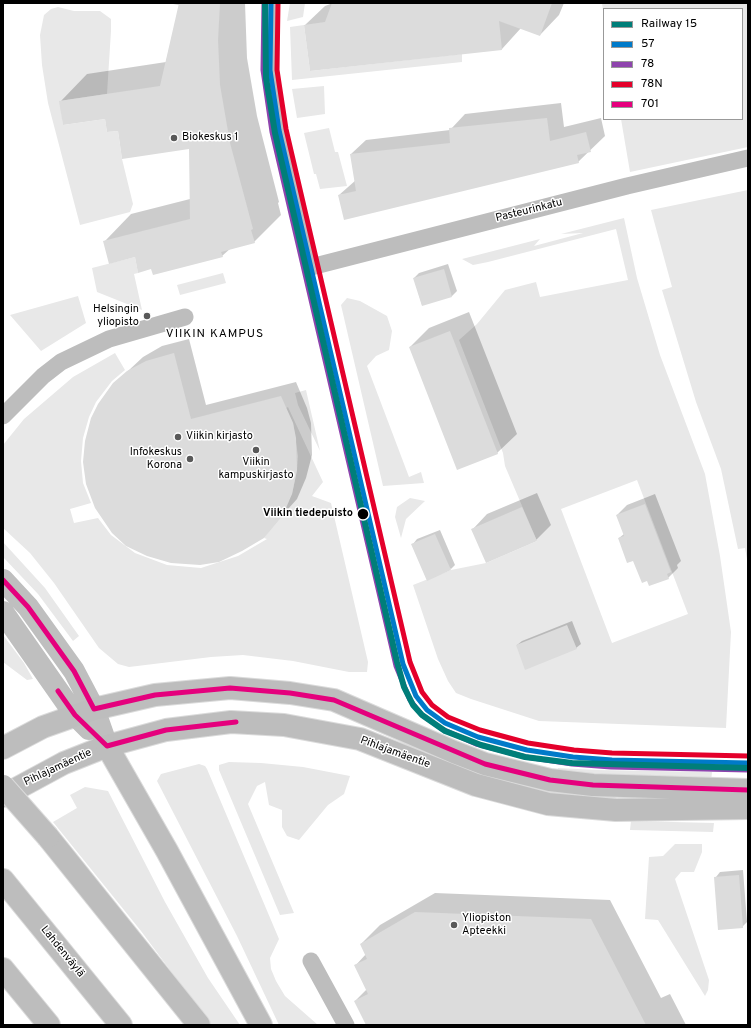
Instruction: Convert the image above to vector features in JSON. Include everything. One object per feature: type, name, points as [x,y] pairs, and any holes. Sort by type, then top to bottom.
[{"type":"main road","name":"Pihlajamäentie","points":[[3,748],[44,727],[84,712],[155,695],[223,689],[290,693],[334,700],[485,764],[550,780],[593,785],[748,790]]},
{"type":"main road","name":"Pihlajamäentie","points":[[3,796],[64,763],[107,746],[174,729],[231,722],[284,725],[360,739],[476,785],[548,804],[616,810],[748,808]]},
{"type":"main road","points":[[107,746],[168,851],[261,1025]]},
{"type":"main road","points":[[3,786],[48,837],[198,1025]]},
{"type":"main road","name":"Lahdenväylä","points":[[3,880],[121,1025]]},
{"type":"main road","points":[[3,969],[49,1025]]},
{"type":"street","name":"Pasteurinkatu","points":[[271,3],[270,70],[274,100],[279,130],[311,266],[628,186],[748,158]]},
{"type":"street","points":[[3,416],[43,376],[62,362],[109,340],[185,317]]},
{"type":"street","points":[[3,580],[28,607],[74,671],[84,712]]},
{"type":"street","points":[[3,612],[84,712],[107,746]]},
{"type":"street","points":[[311,962],[346,1025]]},
{"type":"shaded area","points":[[290,3],[305,3],[303,17],[287,21]]},
{"type":"shaded area","points":[[602,3],[748,3],[748,147],[630,172],[621,120],[743,120],[743,8],[603,8],[603,10]]},
{"type":"shaded area","points":[[58,7],[74,11],[100,11],[111,19],[107,94],[60,101],[63,125],[105,119],[107,132],[118,131],[122,159],[133,204],[130,212],[80,225],[48,103],[42,65],[40,35],[44,15],[51,9]]},
{"type":"shaded area","points":[[304,25],[310,71],[462,54],[462,62],[292,80],[290,27]]},
{"type":"shaded area","points":[[324,86],[325,114],[297,118],[292,89]]},
{"type":"shaded area","points":[[329,128],[335,152],[338,152],[347,186],[320,189],[316,174],[314,174],[304,133]]},
{"type":"shaded area","points":[[748,190],[748,565],[745,548],[738,549],[721,469],[696,402],[662,290],[672,287],[651,210]]},
{"type":"shaded area","points":[[624,218],[637,278],[660,355],[705,474],[720,556],[731,632],[726,728],[539,721],[456,693],[448,681],[438,659],[413,585],[451,570],[486,563],[537,541],[505,466],[503,453],[459,340],[477,324],[505,290],[536,282],[540,297],[628,280],[616,229],[473,265],[462,259],[540,239],[534,246],[583,233],[561,234]],"holes":[[[637,480],[688,614],[612,643],[561,509]]]},
{"type":"shaded area","points":[[135,257],[138,273],[134,274],[142,310],[97,292],[92,268]]},
{"type":"shaded area","points":[[223,273],[226,283],[180,295],[177,285]]},
{"type":"shaded area","points":[[78,296],[86,323],[41,351],[10,315]]},
{"type":"shaded area","points":[[347,298],[360,301],[387,316],[392,331],[389,350],[376,356],[367,366],[409,477],[421,472],[424,483],[383,486],[341,305]]},
{"type":"shaded area","points":[[115,353],[125,370],[112,381],[96,402],[89,417],[83,438],[81,461],[83,483],[91,503],[70,509],[74,523],[98,518],[111,535],[135,553],[167,565],[201,568],[238,556],[267,539],[264,538],[292,494],[298,456],[293,423],[286,408],[288,407],[323,482],[312,496],[331,503],[368,662],[367,672],[349,672],[293,661],[243,655],[211,657],[129,667],[118,664],[99,648],[54,583],[30,553],[3,528],[3,445],[24,419],[73,377]]},
{"type":"shaded area","points":[[306,390],[320,451],[298,405],[295,393]]},
{"type":"shaded area","points":[[410,498],[425,501],[406,519],[401,538],[395,517],[397,507]]},
{"type":"shaded area","points":[[3,542],[45,588],[79,636],[73,641],[38,594],[3,557]]},
{"type":"shaded area","points":[[3,635],[24,663],[33,679],[27,680],[3,662]]},
{"type":"shaded area","points":[[229,762],[303,767],[350,776],[344,794],[328,805],[299,840],[287,836],[282,827],[282,810],[269,805],[265,782],[257,786],[248,804],[294,913],[280,915],[219,770],[219,765]]},
{"type":"shaded area","points":[[199,764],[205,766],[207,769],[279,939],[270,958],[271,969],[276,981],[285,996],[318,1025],[279,1025],[237,936],[157,781],[161,774]]},
{"type":"shaded area","points":[[558,768],[712,772],[711,782],[555,774]]},
{"type":"shaded area","points":[[85,787],[108,791],[165,902],[208,978],[240,1025],[211,1025],[141,931],[53,822],[77,808],[70,795]]},
{"type":"shaded area","points":[[631,821],[714,823],[713,832],[630,830]]},
{"type":"shaded area","points":[[675,844],[702,844],[702,852],[694,872],[681,872],[675,879],[709,980],[708,990],[705,996],[658,920],[645,919],[649,857],[663,856]]},
{"type":"building","name":"Biokeskus 1","points":[[179,3],[220,3],[218,40],[220,85],[230,143],[253,229],[251,230],[255,243],[221,252],[223,257],[153,275],[151,269],[138,273],[135,257],[109,264],[103,241],[190,219],[189,149],[122,159],[118,131],[107,132],[105,119],[63,125],[59,101],[160,86]]},
{"type":"building","points":[[332,3],[552,3],[540,36],[499,21],[502,50],[310,71],[304,25],[325,22]]},
{"type":"building","points":[[547,118],[550,141],[586,132],[591,152],[577,155],[579,163],[344,220],[338,195],[356,191],[350,154],[450,143],[449,128]]},
{"type":"building","points":[[444,269],[452,297],[422,306],[413,278]]},
{"type":"building","points":[[450,331],[498,454],[457,470],[409,347]]},
{"type":"building","name":"Infokeskus Korona","points":[[174,353],[191,419],[281,396],[293,423],[296,438],[297,470],[292,494],[283,515],[264,538],[219,562],[200,565],[171,563],[147,556],[126,546],[112,533],[95,508],[86,484],[83,462],[85,441],[91,418],[98,404],[113,383],[127,371],[146,361]]},
{"type":"building","points":[[645,504],[671,572],[667,574],[669,579],[649,586],[647,581],[642,583],[633,561],[627,563],[618,538],[624,536],[616,515]]},
{"type":"building","points":[[522,507],[537,541],[486,563],[471,529]]},
{"type":"building","points":[[435,534],[451,570],[427,581],[411,544]]},
{"type":"building","points":[[567,625],[577,649],[525,670],[516,645]]},
{"type":"building","points":[[739,875],[743,928],[718,930],[714,877]]},
{"type":"building","points":[[415,912],[591,919],[646,1025],[366,1025],[354,1001],[368,994],[354,965],[367,959],[360,944]]},
{"type":"rail line","name":"15","points":[[265,3],[266,78],[275,133],[397,662],[404,687],[413,705],[422,715],[445,731],[481,745],[525,757],[572,763],[748,768]]},
{"type":"transit line","name":"78","points":[[264,3],[263,70],[272,132],[396,666],[410,700],[422,715],[442,729],[476,744],[526,757],[572,764],[611,767],[748,770]]},
{"type":"transit line","name":"57","points":[[271,3],[270,70],[279,130],[403,664],[416,696],[427,710],[445,723],[478,737],[527,750],[573,757],[612,760],[748,763]]},
{"type":"transit line","name":"78N","points":[[278,3],[277,70],[286,129],[410,662],[422,692],[432,705],[448,717],[480,730],[528,743],[574,750],[612,753],[748,756]]},
{"type":"transit line","name":"701","points":[[3,580],[28,607],[74,671],[94,709],[155,695],[230,688],[290,693],[334,700],[485,764],[550,780],[593,785],[748,790]]},
{"type":"transit line","name":"701","points":[[58,691],[75,715],[107,746],[166,730],[236,722]]},
{"type":"place","name":"Biokeskus 1","points":[[174,138]]},
{"type":"place","name":"Helsingin yliopisto","points":[[147,316]]},
{"type":"place","name":"Viikin kirjasto","points":[[178,437]]},
{"type":"place","name":"Viikin kampuskirjasto","points":[[256,450]]},
{"type":"place","name":"Infokeskus Korona","points":[[190,459]]},
{"type":"place","name":"Viikin tiedepuisto","points":[[363,514]]},
{"type":"place","name":"Yliopiston Apteekki","points":[[454,925]]},
{"type":"district","name":"VIIKIN KAMPUS","points":[[215,335]]}]
